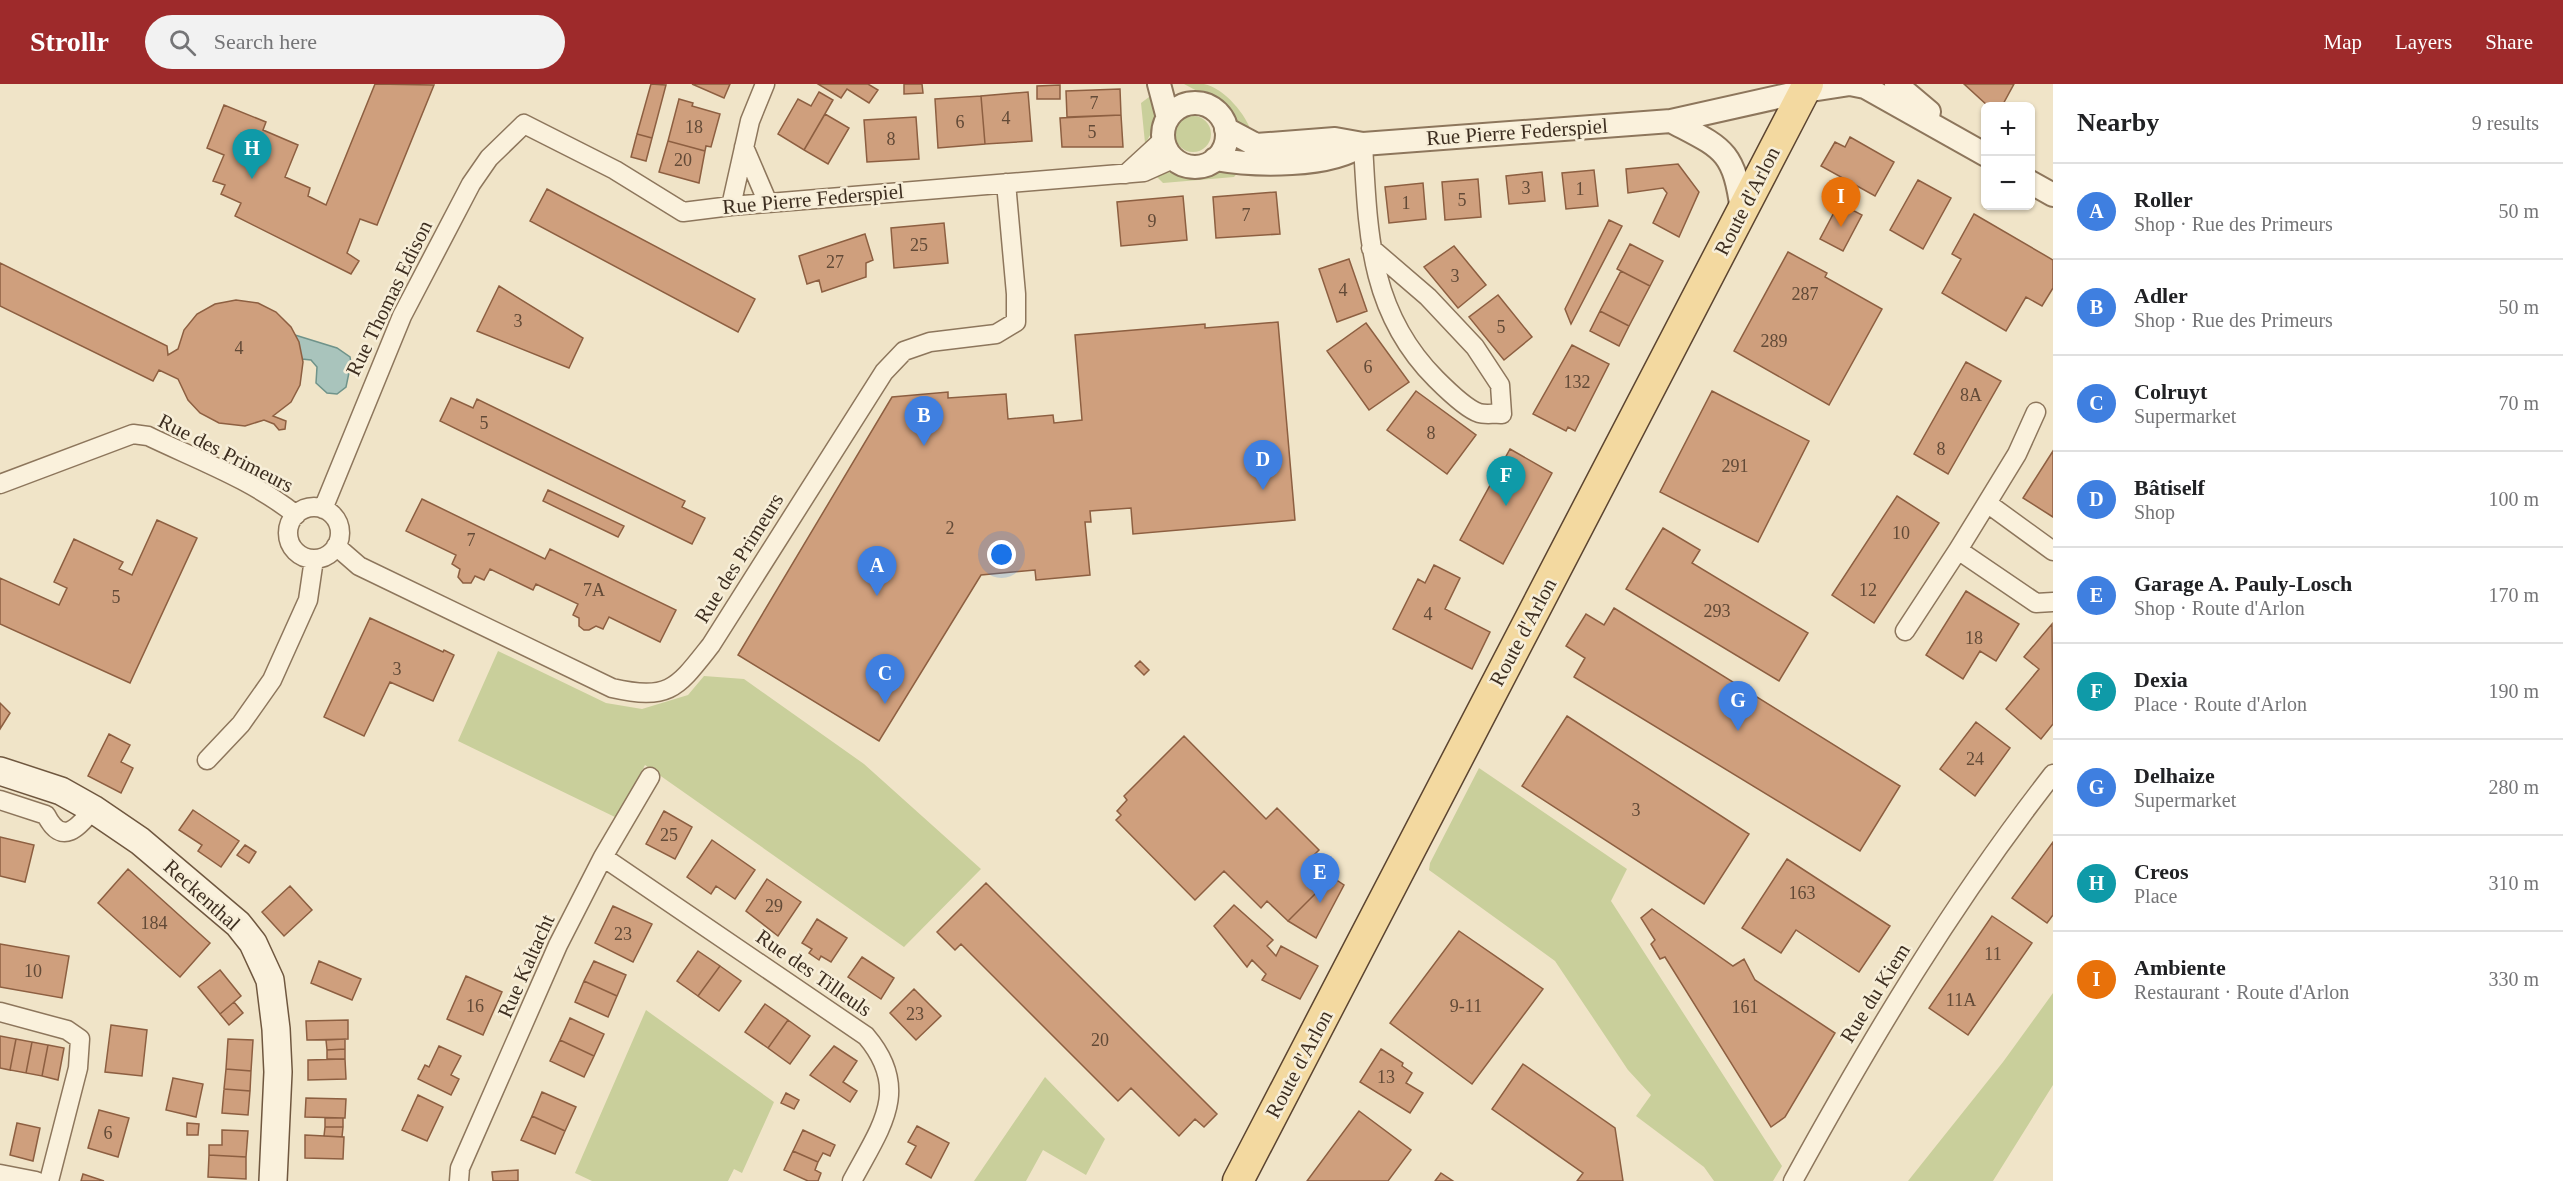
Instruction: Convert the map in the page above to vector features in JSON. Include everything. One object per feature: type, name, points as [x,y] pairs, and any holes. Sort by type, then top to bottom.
[{"type":"main road","name":"Route d'Arlon","points":[[1238,1181],[1806,87]]},
{"type":"main road","name":"Reckenthal","points":[[0,771],[61,791],[93,809],[140,841],[208,897],[238,924],[253,943],[270,980],[276,1029],[278,1072],[273,1181]]},
{"type":"street","points":[[731,206],[750,121],[765,84]]},
{"type":"street","points":[[1159,84],[1168,118]]},
{"type":"street","points":[[1174,84],[1197,103],[1216,112],[1226,129],[1226,140],[1215,159],[1194,167],[1183,165],[1168,150],[1163,129],[1175,110],[1197,103]]},
{"type":"street","name":"Rue Pierre Federspiel","points":[[1226,129],[1256,145],[1335,139],[1363,144],[1671,121],[1806,87],[1850,84],[1865,87],[1976,150]]},
{"type":"street","points":[[1896,84],[1976,150]]},
{"type":"street","points":[[1671,121],[1716,144],[1729,157],[1738,180],[1742,211]]},
{"type":"street","name":"Rue Pierre Federspiel","points":[[524,124],[615,170],[683,212],[731,206],[1144,172],[1168,150]]},
{"type":"street","name":"Rue Thomas Edison","points":[[323,509],[372,385],[408,305],[471,184],[489,158],[524,124]]},
{"type":"street","points":[[1363,144],[1371,248],[1381,294],[1399,333],[1423,365],[1449,391],[1478,413],[1502,414],[1500,385],[1475,347],[1428,297],[1371,248]]},
{"type":"street","name":"Rue Pierre Federspiel","points":[[1215,159],[1249,165],[1334,159],[1352,152],[1363,144]]},
{"type":"street","points":[[744,147],[768,203]]},
{"type":"street","name":"Rue des Primeurs","points":[[336,546],[358,566],[612,688],[643,695],[669,690],[688,674],[711,645],[884,372],[904,351],[930,342],[996,334],[1016,322],[1016,294],[1006,183]]},
{"type":"street","points":[[2035,184],[2053,195]]},
{"type":"street","points":[[1905,632],[1988,503],[2017,454],[2036,412]]},
{"type":"street","name":"Rue des Primeurs","points":[[0,484],[133,434],[148,436],[230,475],[275,499],[296,515]]},
{"type":"street","points":[[1988,503],[2053,551]]},
{"type":"street","name":"Rue des Primeurs","points":[[314,559],[305,557],[291,545],[289,530],[296,515],[310,508],[323,509]]},
{"type":"street","points":[[207,760],[241,724],[272,680],[308,600],[314,559],[331,553],[336,546],[340,527],[331,513],[323,509]]},
{"type":"street","points":[[1958,550],[2036,603],[2053,602]]},
{"type":"street","name":"Rue du Kiem","points":[[1793,1181],[1868,1045],[1942,928],[2006,835],[2053,774]]},
{"type":"street","name":"Rue Kaltacht","points":[[459,1181],[460,1168],[558,945],[603,857],[650,777]]},
{"type":"street","points":[[0,800],[46,815],[58,830],[69,831],[78,828],[93,809]]},
{"type":"street","name":"Rue des Tilleuls","points":[[603,857],[856,1029],[880,1052],[887,1067],[891,1088],[886,1116],[852,1181]]},
{"type":"street","points":[[0,1012],[67,1030],[80,1040],[78,1068],[49,1181]]},
{"type":"street","points":[[0,1174],[36,1181]]},
{"type":"green space","points":[[1184,84],[1204,84],[1219,91],[1234,103],[1252,134],[1241,129],[1220,103]]},
{"type":"green space","points":[[1153,94],[1155,120],[1152,132],[1145,143],[1141,103]]},
{"type":"green space","points":[[1193,116],[1206,121],[1211,134],[1206,147],[1193,152],[1180,147],[1175,134],[1180,121]]},
{"type":"green space","points":[[1216,170],[1239,171],[1234,177],[1163,183],[1155,175],[1170,172],[1199,173]]},
{"type":"green space","points":[[498,651],[606,703],[642,709],[688,695],[704,676],[744,679],[864,764],[981,869],[904,947],[645,765],[617,818],[458,741]]},
{"type":"green space","points":[[1479,768],[1627,869],[1611,901],[1782,1166],[1773,1181],[1714,1181],[1704,1167],[1636,1116],[1651,1095],[1628,1070],[1555,961],[1429,870],[1430,863]]},
{"type":"green space","points":[[2053,993],[2053,1085],[1993,1181],[1908,1181],[2003,1062]]},
{"type":"green space","points":[[646,1010],[774,1102],[742,1173],[734,1169],[728,1181],[592,1181],[575,1173]]},
{"type":"green space","points":[[1045,1077],[1105,1139],[1086,1175],[1043,1150],[1026,1181],[974,1181]]},
{"type":"water","points":[[295,335],[337,348],[350,357],[346,387],[337,394],[327,393],[316,383],[317,367],[311,360],[302,359]]},
{"type":"building","points":[[375,84],[434,85],[377,225],[360,219],[347,253],[359,261],[351,274],[235,216],[241,203],[221,194],[225,185],[213,181],[224,155],[207,148],[224,105],[266,122],[263,130],[298,145],[285,177],[310,188],[308,196],[326,205]]},
{"type":"building","points":[[651,84],[666,85],[652,138],[637,134]]},
{"type":"building","points":[[692,84],[730,84],[724,98]]},
{"type":"building","points":[[818,84],[868,84],[878,90],[869,103],[847,89],[841,98]]},
{"type":"building","points":[[904,84],[922,84],[923,93],[904,94]]},
{"type":"building","points":[[1964,84],[2014,84],[2004,102],[1984,102]]},
{"type":"building","points":[[1060,85],[1060,99],[1037,99],[1037,86]]},
{"type":"building","points":[[1120,89],[1121,115],[1067,117],[1066,91]]},
{"type":"building","points":[[819,92],[833,100],[804,150],[778,134],[798,99],[811,106]]},
{"type":"building","points":[[1028,92],[1032,141],[985,144],[981,96]]},
{"type":"building","points":[[981,96],[985,144],[938,148],[935,99]]},
{"type":"building","points":[[679,99],[693,103],[692,106],[720,114],[711,147],[706,146],[705,151],[668,141]]},
{"type":"building","points":[[825,114],[849,128],[828,164],[804,150]]},
{"type":"building","points":[[1121,115],[1123,147],[1062,147],[1060,118]]},
{"type":"building","points":[[916,117],[919,159],[867,162],[864,120]]},
{"type":"building","points":[[637,134],[652,138],[646,161],[631,157]]},
{"type":"building","points":[[1850,137],[1894,162],[1875,196],[1821,166],[1835,142],[1845,147]]},
{"type":"building","points":[[668,141],[705,151],[699,183],[659,172]]},
{"type":"building","points":[[1678,164],[1699,192],[1679,237],[1653,223],[1667,193],[1663,188],[1628,193],[1626,169]]},
{"type":"building","points":[[1594,170],[1598,206],[1566,209],[1562,173]]},
{"type":"building","points":[[1542,172],[1545,201],[1509,204],[1506,176]]},
{"type":"building","points":[[1478,179],[1481,217],[1445,220],[1442,182]]},
{"type":"building","points":[[1918,180],[1951,198],[1923,249],[1890,230]]},
{"type":"building","points":[[1423,183],[1426,219],[1389,223],[1385,187]]},
{"type":"building","points":[[547,189],[755,299],[738,332],[530,221]]},
{"type":"building","points":[[1276,192],[1280,234],[1216,238],[1213,197]]},
{"type":"building","points":[[1183,196],[1187,240],[1121,246],[1117,202]]},
{"type":"building","points":[[1839,203],[1862,215],[1843,251],[1820,239]]},
{"type":"building","points":[[1974,214],[2053,260],[2053,288],[2042,306],[2026,297],[2006,331],[1942,293],[1961,259],[1952,254]]},
{"type":"building","points":[[1609,220],[1622,226],[1571,324],[1565,309]]},
{"type":"building","points":[[944,223],[948,263],[894,268],[891,228]]},
{"type":"building","points":[[865,234],[873,260],[866,263],[866,277],[822,292],[819,280],[807,284],[799,256]]},
{"type":"building","points":[[1630,244],[1663,261],[1650,286],[1617,269]]},
{"type":"building","points":[[1454,246],[1486,285],[1458,308],[1424,267]]},
{"type":"building","points":[[1788,252],[1827,273],[1825,277],[1882,309],[1829,405],[1734,351]]},
{"type":"building","points":[[1349,259],[1367,311],[1337,322],[1319,269]]},
{"type":"building","points":[[0,263],[167,346],[168,355],[178,349],[184,330],[197,314],[215,304],[236,300],[258,303],[276,312],[291,327],[299,342],[303,362],[300,385],[291,402],[273,416],[286,421],[285,429],[279,430],[274,424],[264,420],[245,426],[219,423],[200,413],[188,400],[178,379],[159,370],[153,381],[0,306]]},
{"type":"building","points":[[1621,271],[1650,286],[1629,326],[1600,311]]},
{"type":"building","points":[[499,286],[583,338],[569,368],[477,331]]},
{"type":"building","points":[[1498,295],[1532,337],[1504,360],[1469,317]]},
{"type":"building","points":[[1600,311],[1629,326],[1619,346],[1590,331]]},
{"type":"building","points":[[1278,322],[1295,520],[1133,534],[1131,508],[1090,511],[1091,522],[1085,522],[1090,575],[1036,580],[1035,570],[981,575],[879,741],[738,655],[892,397],[948,392],[948,398],[1006,394],[1008,419],[1053,415],[1054,423],[1082,420],[1075,335],[1205,324],[1205,328]]},
{"type":"building","points":[[1366,323],[1409,382],[1369,410],[1327,351]]},
{"type":"building","points":[[1572,345],[1609,364],[1575,431],[1568,427],[1566,431],[1533,414]]},
{"type":"building","points":[[1966,362],[2001,381],[1948,474],[1914,454]]},
{"type":"building","points":[[1416,391],[1476,435],[1447,474],[1387,430]]},
{"type":"building","points":[[1712,391],[1809,441],[1758,542],[1660,492]]},
{"type":"building","points":[[451,398],[473,408],[477,399],[685,501],[682,507],[705,518],[692,544],[440,421]]},
{"type":"building","points":[[1510,449],[1552,473],[1503,564],[1460,540]]},
{"type":"building","points":[[2053,451],[2053,517],[2023,498]]},
{"type":"building","points":[[548,490],[624,526],[618,537],[543,501]]},
{"type":"building","points":[[1897,496],[1939,523],[1874,623],[1832,595]]},
{"type":"building","points":[[422,499],[545,559],[550,549],[676,610],[660,642],[609,617],[603,629],[596,626],[584,630],[579,626],[579,618],[573,615],[578,604],[536,584],[533,590],[490,569],[484,580],[475,576],[471,583],[463,583],[458,577],[460,569],[452,564],[456,555],[406,531]]},
{"type":"building","points":[[157,520],[197,538],[130,683],[0,624],[0,578],[59,605],[67,588],[54,582],[74,539],[123,562],[119,569],[132,575]]},
{"type":"building","points":[[1663,528],[1700,550],[1692,563],[1808,633],[1779,681],[1626,589]]},
{"type":"building","points":[[1434,565],[1460,578],[1445,609],[1490,632],[1472,669],[1393,629],[1418,579],[1425,583]]},
{"type":"building","points":[[1966,591],[2019,624],[1996,661],[1980,651],[1963,679],[1926,655]]},
{"type":"building","points":[[1614,608],[1900,786],[1860,851],[1574,677],[1585,658],[1566,646],[1586,614],[1604,625]]},
{"type":"building","points":[[370,618],[454,655],[433,701],[390,682],[364,736],[324,717]]},
{"type":"building","points":[[2052,624],[2053,724],[2041,739],[2006,709],[2039,669],[2024,657]]},
{"type":"building","points":[[1140,661],[1149,670],[1144,675],[1135,666]]},
{"type":"building","points":[[0,703],[10,713],[0,729]]},
{"type":"building","points":[[1567,716],[1749,834],[1704,904],[1522,786]]},
{"type":"building","points":[[1976,722],[2010,748],[1975,796],[1940,769]]},
{"type":"building","points":[[109,734],[130,745],[121,762],[133,768],[121,793],[88,776]]},
{"type":"building","points":[[1184,736],[1266,819],[1277,808],[1319,850],[1312,857],[1332,877],[1288,921],[1267,901],[1261,908],[1224,871],[1195,900],[1116,820],[1121,815],[1117,811],[1127,800],[1124,796]]},
{"type":"building","points":[[193,810],[239,841],[221,867],[198,851],[202,845],[179,830]]},
{"type":"building","points":[[664,811],[692,827],[675,859],[646,844]]},
{"type":"building","points":[[0,837],[34,845],[25,882],[0,876]]},
{"type":"building","points":[[712,840],[755,870],[735,899],[716,886],[711,894],[687,877]]},
{"type":"building","points":[[2053,842],[2053,915],[2047,923],[2012,898]]},
{"type":"building","points":[[245,845],[256,852],[249,863],[237,855]]},
{"type":"building","points":[[1787,859],[1890,926],[1859,972],[1796,930],[1781,953],[1742,928]]},
{"type":"building","points":[[128,869],[210,943],[180,977],[98,903]]},
{"type":"building","points":[[1332,877],[1344,885],[1316,938],[1288,921]]},
{"type":"building","points":[[767,879],[801,902],[778,936],[746,911]]},
{"type":"building","points":[[986,883],[1217,1114],[1204,1127],[1195,1119],[1179,1136],[1131,1088],[1118,1101],[961,944],[955,950],[937,932]]},
{"type":"building","points":[[290,886],[312,910],[284,936],[262,912]]},
{"type":"building","points":[[1234,905],[1273,940],[1267,946],[1276,956],[1281,946],[1318,966],[1300,999],[1262,980],[1266,974],[1252,960],[1247,967],[1214,926]]},
{"type":"building","points":[[613,906],[652,924],[633,962],[595,943]]},
{"type":"building","points":[[1652,909],[1733,966],[1744,959],[1755,980],[1835,1033],[1785,1117],[1771,1127],[1665,957],[1660,959],[1651,944],[1655,940],[1641,918]]},
{"type":"building","points":[[1992,916],[2032,943],[1968,1035],[1929,1008]]},
{"type":"building","points":[[817,919],[847,938],[831,962],[821,956],[819,960],[809,953],[812,949],[802,943]]},
{"type":"building","points":[[1459,931],[1543,989],[1472,1084],[1390,1023]]},
{"type":"building","points":[[0,944],[69,956],[62,998],[0,987]]},
{"type":"building","points":[[698,951],[720,966],[698,996],[677,981]]},
{"type":"building","points":[[862,957],[894,978],[881,999],[848,977]]},
{"type":"building","points":[[319,961],[361,979],[352,1000],[311,983]]},
{"type":"building","points":[[594,961],[626,975],[617,996],[584,981]]},
{"type":"building","points":[[720,966],[741,981],[719,1011],[698,996]]},
{"type":"building","points":[[220,970],[241,996],[220,1014],[198,987]]},
{"type":"building","points":[[466,976],[502,992],[483,1035],[447,1019]]},
{"type":"building","points":[[584,981],[617,996],[608,1017],[575,1002]]},
{"type":"building","points":[[914,989],[941,1016],[916,1040],[890,1013]]},
{"type":"building","points":[[234,1002],[243,1013],[229,1025],[220,1014]]},
{"type":"building","points":[[765,1004],[788,1020],[768,1048],[745,1032]]},
{"type":"building","points":[[570,1018],[604,1034],[594,1056],[560,1040]]},
{"type":"building","points":[[348,1020],[348,1039],[307,1040],[306,1021]]},
{"type":"building","points":[[788,1020],[810,1036],[790,1064],[768,1048]]},
{"type":"building","points":[[111,1025],[147,1030],[142,1076],[105,1072]]},
{"type":"building","points":[[0,1036],[16,1039],[10,1070],[0,1068]]},
{"type":"building","points":[[16,1039],[32,1042],[26,1073],[10,1070]]},
{"type":"building","points":[[228,1039],[253,1040],[251,1071],[226,1069]]},
{"type":"building","points":[[345,1039],[345,1049],[327,1050],[326,1040]]},
{"type":"building","points":[[560,1040],[594,1056],[584,1077],[550,1061]]},
{"type":"building","points":[[32,1042],[48,1045],[42,1076],[26,1073]]},
{"type":"building","points":[[48,1045],[64,1048],[58,1080],[42,1076]]},
{"type":"building","points":[[439,1046],[461,1056],[451,1075],[459,1079],[451,1095],[418,1079],[425,1065],[429,1067]]},
{"type":"building","points":[[834,1046],[857,1061],[843,1082],[857,1091],[850,1102],[810,1075]]},
{"type":"building","points":[[345,1049],[345,1059],[327,1059],[327,1050]]},
{"type":"building","points":[[1381,1049],[1403,1063],[1402,1066],[1412,1073],[1406,1083],[1423,1093],[1410,1113],[1360,1082]]},
{"type":"building","points":[[345,1059],[346,1079],[308,1080],[308,1060]]},
{"type":"building","points":[[1523,1064],[1615,1128],[1623,1181],[1577,1181],[1583,1173],[1492,1109]]},
{"type":"building","points":[[226,1069],[251,1071],[250,1091],[224,1089]]},
{"type":"building","points":[[173,1078],[203,1084],[196,1117],[166,1110]]},
{"type":"building","points":[[224,1089],[250,1091],[248,1115],[222,1113]]},
{"type":"building","points":[[542,1092],[576,1107],[565,1131],[532,1116]]},
{"type":"building","points":[[786,1093],[799,1100],[794,1109],[781,1103]]},
{"type":"building","points":[[418,1095],[443,1107],[427,1141],[402,1130]]},
{"type":"building","points":[[306,1098],[346,1099],[345,1118],[305,1117]]},
{"type":"building","points":[[99,1110],[129,1118],[118,1157],[88,1148]]},
{"type":"building","points":[[1359,1111],[1411,1150],[1388,1181],[1307,1181]]},
{"type":"building","points":[[532,1116],[565,1131],[555,1154],[521,1140]]},
{"type":"building","points":[[325,1118],[343,1118],[343,1127],[325,1127]]},
{"type":"building","points":[[17,1123],[40,1128],[33,1161],[10,1155]]},
{"type":"building","points":[[187,1123],[199,1124],[198,1135],[187,1135]]},
{"type":"building","points":[[917,1126],[949,1143],[931,1178],[906,1164],[916,1146],[908,1142]]},
{"type":"building","points":[[325,1127],[343,1127],[342,1137],[324,1136]]},
{"type":"building","points":[[222,1130],[248,1131],[246,1157],[209,1155],[209,1145],[222,1145]]},
{"type":"building","points":[[803,1130],[835,1145],[830,1156],[823,1153],[818,1162],[793,1151]]},
{"type":"building","points":[[305,1135],[344,1137],[343,1159],[305,1158]]},
{"type":"building","points":[[793,1151],[818,1162],[815,1170],[821,1173],[818,1181],[808,1181],[784,1170]]},
{"type":"building","points":[[209,1155],[246,1157],[246,1179],[208,1177]]},
{"type":"building","points":[[518,1170],[518,1181],[493,1181],[492,1172]]},
{"type":"building","points":[[1441,1173],[1453,1181],[1435,1181]]},
{"type":"building","points":[[83,1174],[104,1181],[81,1181]]},
{"type":"place","name":"Creos","points":[[252,179]]},
{"type":"place","name":"Ambiente","points":[[1841,227]]},
{"type":"place","name":"Adler","points":[[924,446]]},
{"type":"place","name":"Bâtiself","points":[[1263,490]]},
{"type":"place","name":"Dexia","points":[[1506,506]]},
{"type":"place","name":"Roller","points":[[877,596]]},
{"type":"place","name":"Colruyt","points":[[885,704]]},
{"type":"place","name":"Delhaize","points":[[1738,731]]},
{"type":"place","name":"Garage A. Pauly-Losch","points":[[1320,903]]}]
